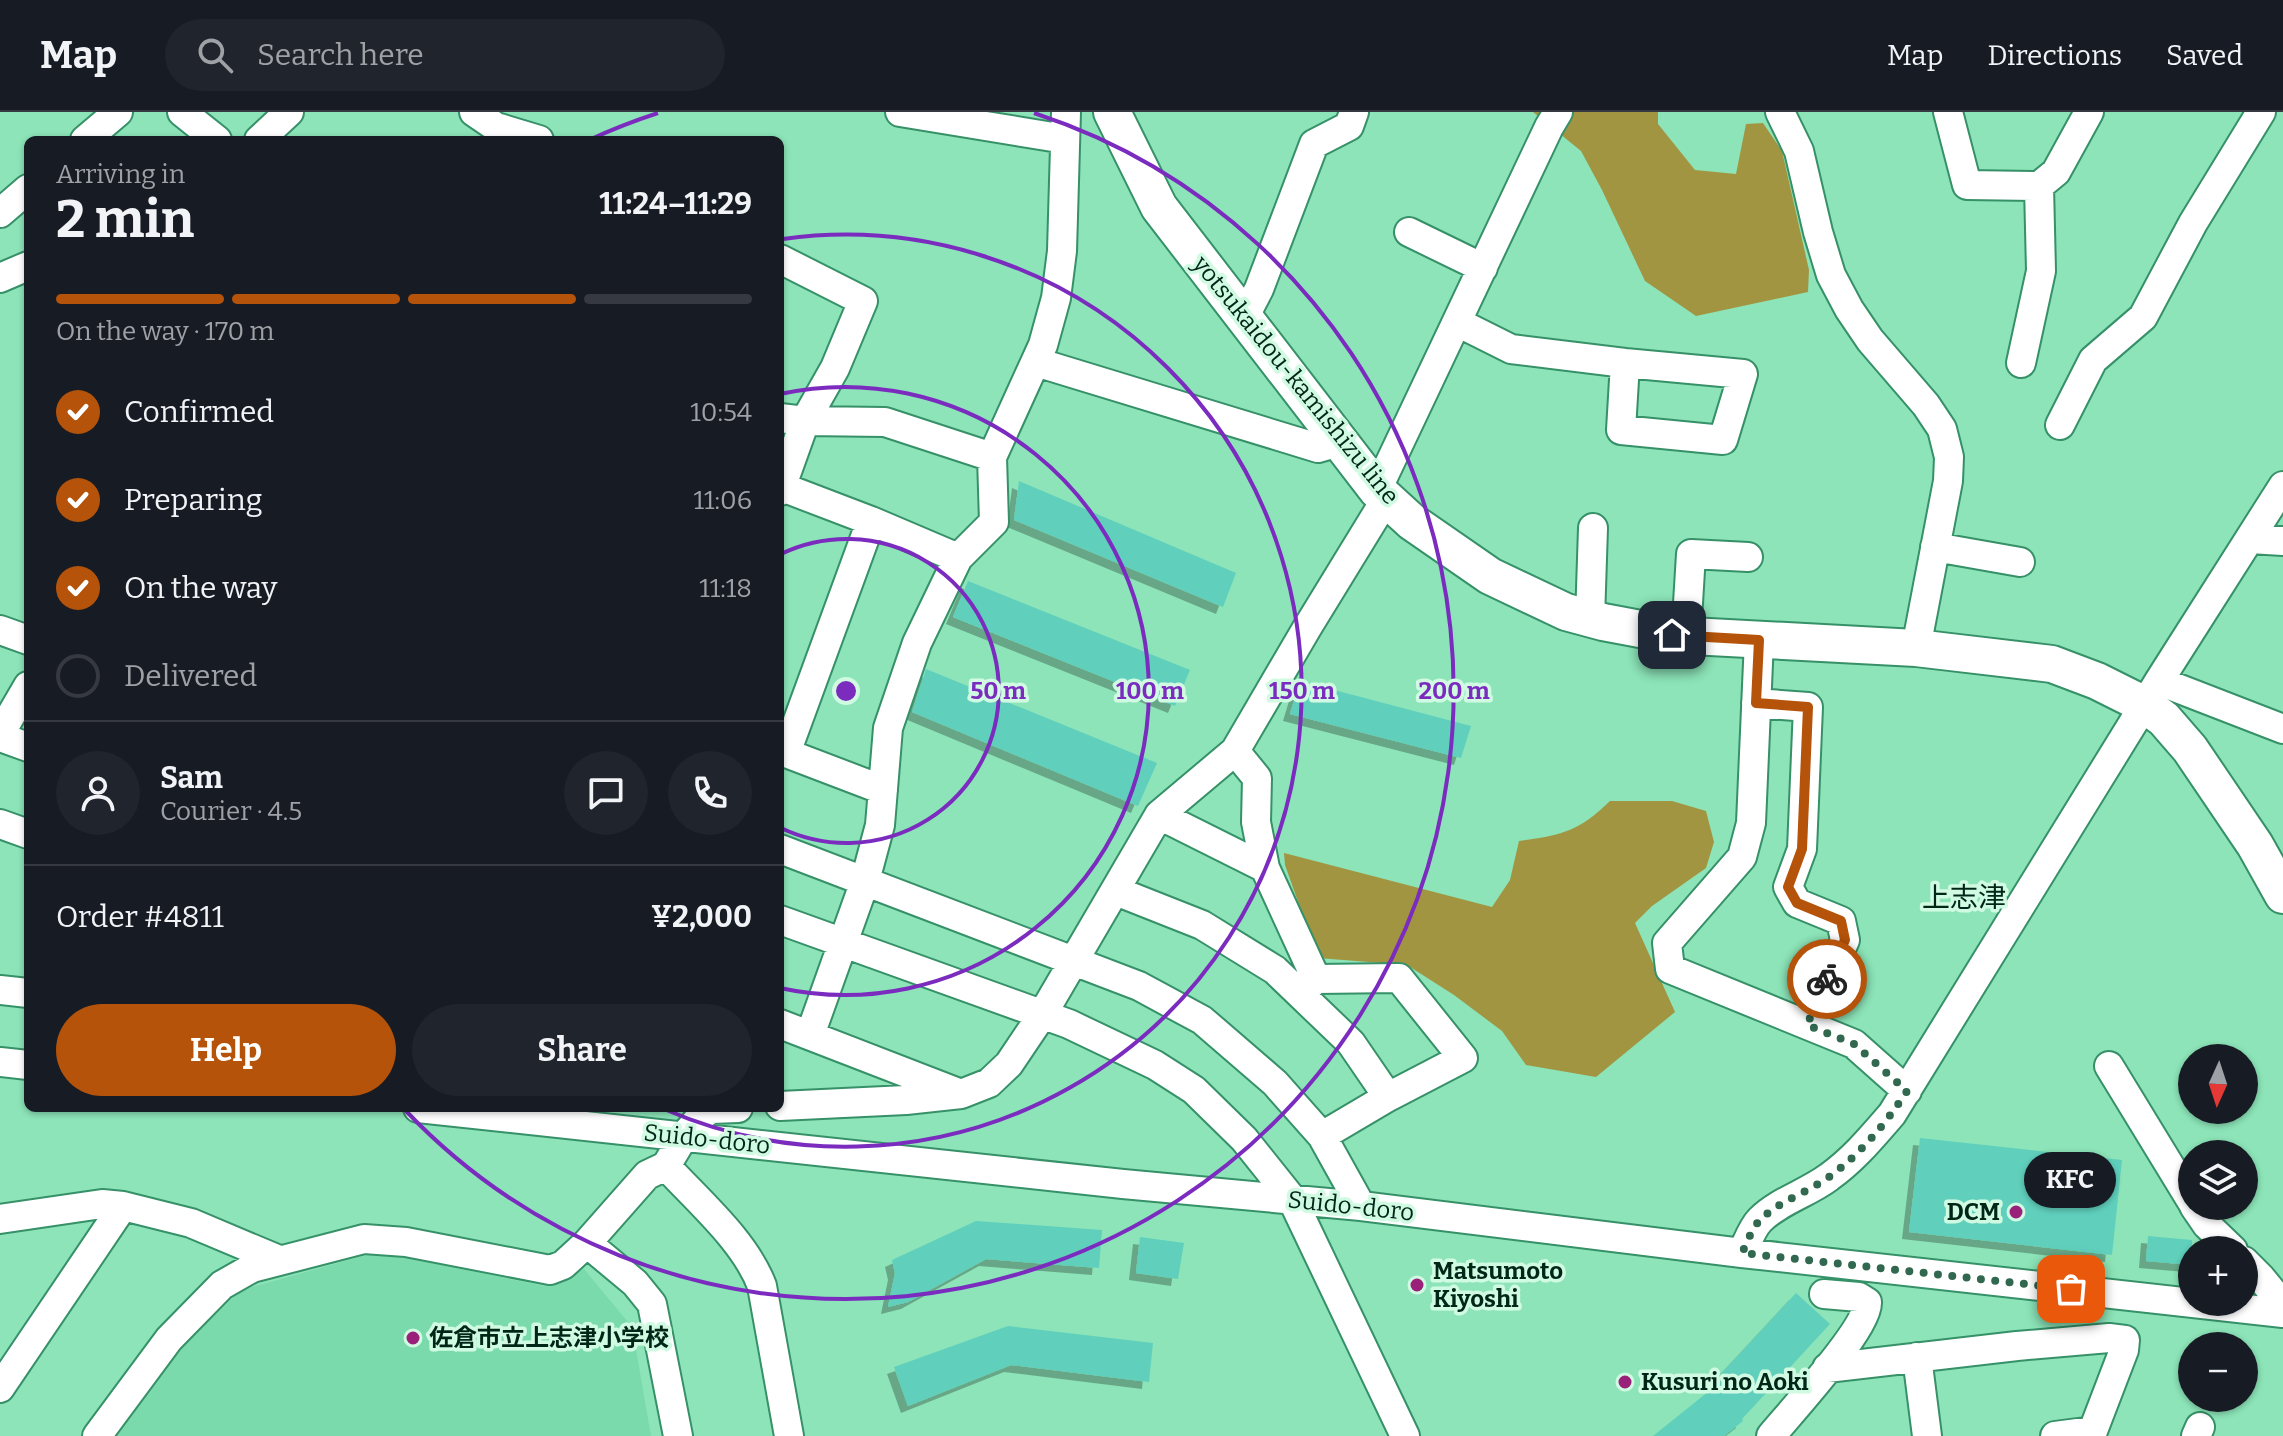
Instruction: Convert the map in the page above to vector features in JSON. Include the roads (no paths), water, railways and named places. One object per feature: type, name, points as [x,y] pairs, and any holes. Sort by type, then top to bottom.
[{"type":"main road","name":"yotsukaidou-kamishizu line","points":[[1112,112],[1159,207],[1339,442],[1382,494],[1412,522],[1490,576],[1566,612],[1636,630],[1686,636],[1916,648],[2052,664],[2097,681],[2152,693],[2164,719],[2190,749],[2255,845],[2283,895]]},
{"type":"street","points":[[90,136],[118,112]]},
{"type":"street","points":[[182,112],[212,136]]},
{"type":"street","points":[[263,136],[289,112]]},
{"type":"street","points":[[474,112],[496,127],[526,136]]},
{"type":"street","points":[[810,1035],[865,881],[880,825],[888,728],[917,643],[958,558],[994,522],[992,457],[1043,345],[1056,298],[1062,251],[1066,125],[900,112]]},
{"type":"street","points":[[1244,318],[1259,289],[1314,144],[1349,126],[1354,112]]},
{"type":"street","points":[[784,1106],[961,1094],[989,1083],[1009,1064],[1042,1015],[1159,815],[1235,751],[1307,628],[1382,494],[1457,322],[1558,112]]},
{"type":"street","points":[[1780,112],[1799,151],[1831,275],[1870,340],[1926,405],[1942,429],[1949,457],[1948,481],[1916,648]]},
{"type":"street","points":[[1948,112],[1967,185],[2039,186],[2056,172],[2089,112]]},
{"type":"street","points":[[2060,425],[2093,360],[2143,317],[2256,113]]},
{"type":"street","points":[[2021,363],[2041,271],[2039,186]]},
{"type":"street","points":[[0,213],[24,192]]},
{"type":"street","points":[[1409,232],[1483,268]]},
{"type":"street","points":[[784,261],[863,301],[835,368],[792,420],[784,470]]},
{"type":"street","points":[[0,278],[24,268]]},
{"type":"street","points":[[1457,322],[1511,349],[1743,374],[1723,440],[1621,430],[1625,363]]},
{"type":"street","points":[[1036,362],[1318,448],[1339,442]]},
{"type":"street","points":[[792,420],[885,422],[992,457]]},
{"type":"street","points":[[1742,1253],[1758,1221],[1782,1203],[1811,1190],[1862,1149],[1892,1114],[2283,486]]},
{"type":"street","points":[[784,490],[871,521],[958,558]]},
{"type":"street","points":[[871,521],[786,753],[883,790]]},
{"type":"street","points":[[1590,619],[1593,528]]},
{"type":"street","points":[[2250,539],[2283,541]]},
{"type":"street","points":[[1935,547],[2020,562]]},
{"type":"street","points":[[1686,636],[1691,554],[1748,557]]},
{"type":"street","points":[[0,630],[24,639]]},
{"type":"street","points":[[1759,640],[1751,823],[1742,857],[1667,943],[1670,969],[1854,1044],[1907,1091]]},
{"type":"street","points":[[24,693],[0,735],[24,745]]},
{"type":"street","points":[[2152,693],[2283,729]]},
{"type":"street","points":[[1756,703],[1808,707],[1802,849],[1788,887],[1797,903],[1841,921],[1845,940],[1807,1025]]},
{"type":"street","points":[[1235,751],[1257,778],[1256,822],[1265,868],[1308,986],[1388,1097]]},
{"type":"street","points":[[1159,815],[1265,868]]},
{"type":"street","points":[[0,824],[24,833]]},
{"type":"street","points":[[784,851],[1139,986],[1202,1020],[1275,1083],[1322,1136],[1361,1206]]},
{"type":"street","points":[[1116,891],[1202,925],[1275,970],[1308,986],[1399,978],[1463,1058],[1322,1136]]},
{"type":"street","points":[[784,922],[1069,1024],[1155,1065],[1194,1090],[1244,1139],[1292,1199],[1405,1436]]},
{"type":"street","points":[[0,990],[24,993]]},
{"type":"street","points":[[784,1025],[961,1094]]},
{"type":"street","points":[[0,1062],[24,1065]]},
{"type":"street","points":[[2109,1066],[2178,1179]]},
{"type":"street","name":"Suido-doro","points":[[456,1112],[1361,1206],[1742,1253],[2283,1313]]},
{"type":"street","points":[[97,1436],[169,1339],[222,1285],[252,1268],[364,1239],[406,1242],[550,1270],[563,1265],[587,1243],[647,1175],[666,1166],[684,1136],[706,1112]]},
{"type":"street","points":[[666,1166],[746,1253],[757,1272],[789,1436]]},
{"type":"street","points":[[0,1219],[102,1204],[123,1206],[191,1223],[279,1260]]},
{"type":"street","points":[[0,1388],[11,1350],[123,1206]]},
{"type":"street","points":[[2204,1220],[2218,1236]]},
{"type":"street","points":[[587,1243],[635,1283],[652,1304],[678,1436]]},
{"type":"street","points":[[2258,1275],[2283,1305]]},
{"type":"street","points":[[1771,1436],[1827,1368],[1868,1307],[1867,1302],[1859,1297],[1824,1294]]},
{"type":"street","points":[[1827,1368],[2109,1338],[2125,1340],[2092,1434],[2055,1436]]},
{"type":"street","points":[[1917,1357],[1927,1436]]},
{"type":"place","name":"DCM","points":[[2016,1212]]},
{"type":"place","name":"Matsumoto Kiyoshi","points":[[1417,1285]]},
{"type":"place","name":"KFC","points":[[2071,1289]]},
{"type":"place","name":"佐倉市立上志津小学校","points":[[413,1338]]},
{"type":"place","name":"Kusuri no Aoki","points":[[1625,1382]]},
{"type":"district","name":"上志津","points":[[1964,897]]}]
